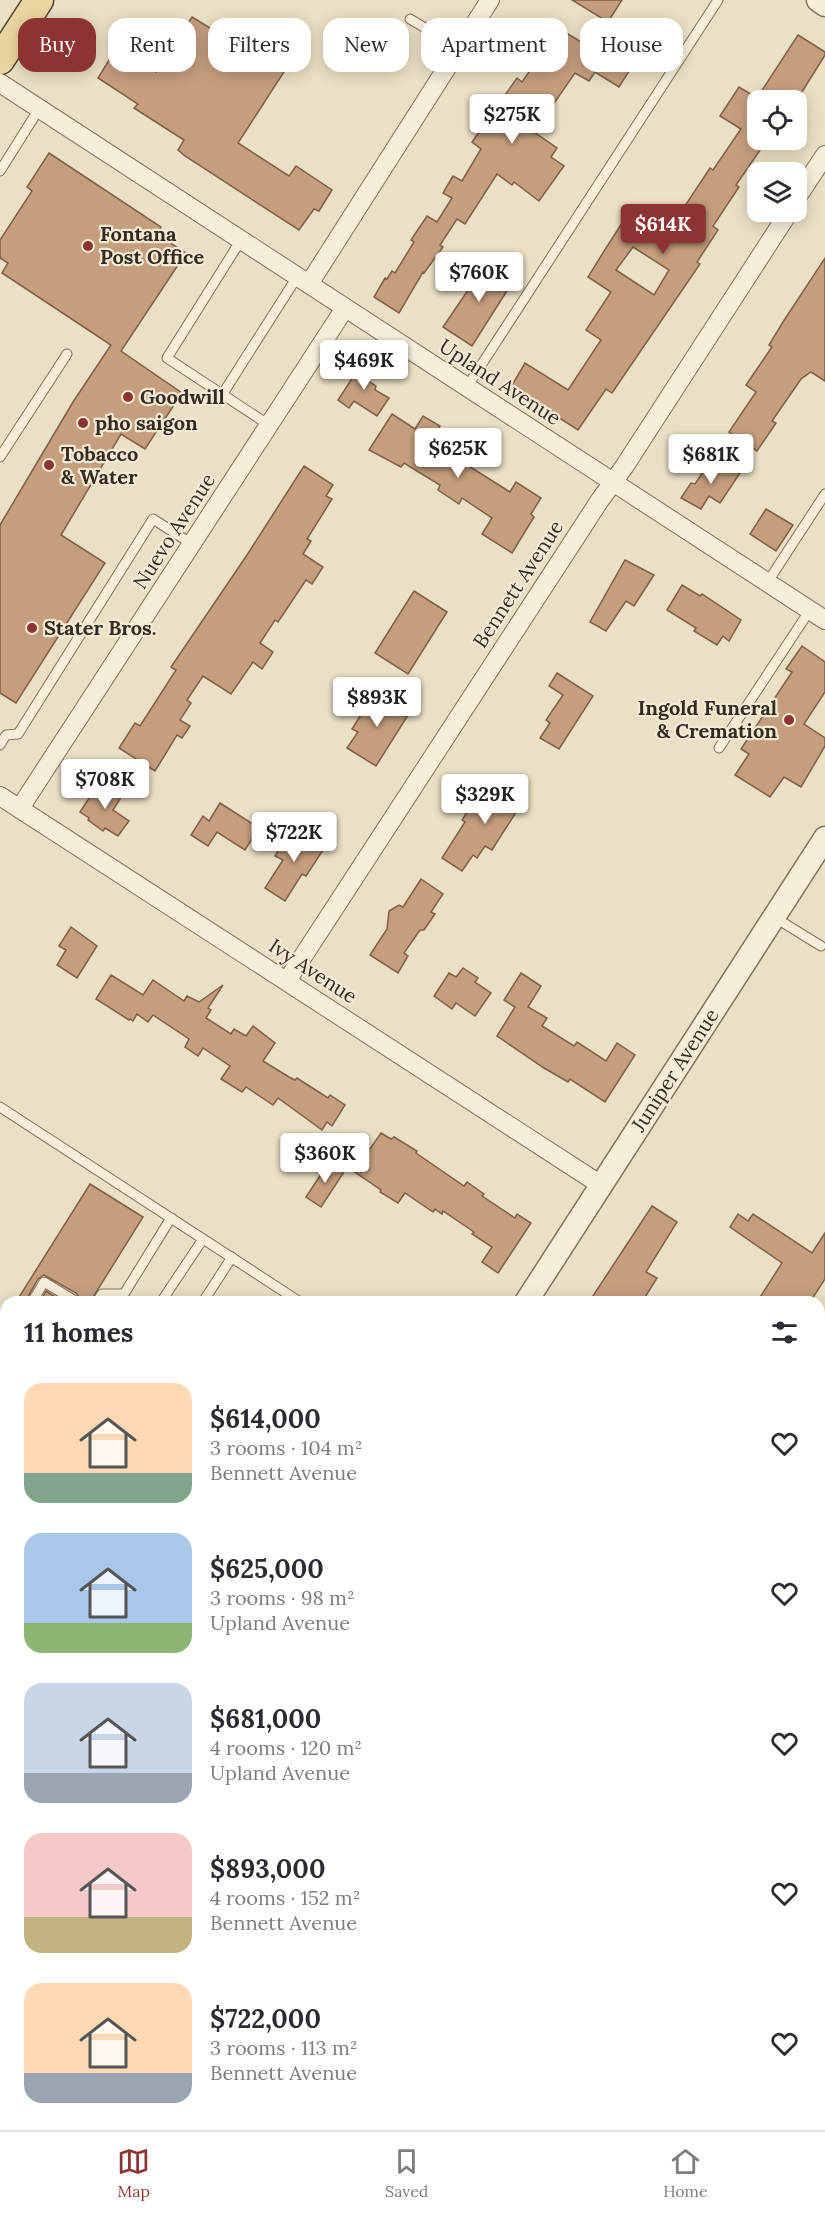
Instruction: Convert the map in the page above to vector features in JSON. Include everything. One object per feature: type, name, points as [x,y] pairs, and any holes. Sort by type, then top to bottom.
[{"type":"main road","points":[[0,60],[39,0]]},
{"type":"street","points":[[478,18],[490,0]]},
{"type":"street","points":[[818,0],[825,5]]},
{"type":"street","points":[[303,280],[443,72]]},
{"type":"street","name":"Upland Avenue","points":[[0,83],[817,615]]},
{"type":"street","points":[[807,182],[825,155]]},
{"type":"street","name":"Bennett Avenue","points":[[287,981],[783,222]]},
{"type":"street","name":"Nuevo Avenue","points":[[20,808],[345,308]]},
{"type":"street","name":"Ivy Avenue","points":[[0,795],[602,1185]]},
{"type":"street","name":"Juniper Avenue","points":[[530,1296],[825,838]]},
{"type":"lane","points":[[467,387],[718,0]]},
{"type":"lane","points":[[410,19],[421,26]]},
{"type":"lane","points":[[0,171],[39,109]]},
{"type":"lane","points":[[241,240],[167,358],[269,425]]},
{"type":"lane","points":[[222,395],[303,280]]},
{"type":"lane","points":[[0,457],[67,354]]},
{"type":"lane","points":[[767,583],[825,494]]},
{"type":"lane","points":[[0,745],[6,735],[18,734],[153,519],[192,544]]},
{"type":"lane","points":[[719,748],[817,615]]},
{"type":"lane","points":[[774,917],[821,946]]},
{"type":"lane","points":[[0,1107],[291,1296]]},
{"type":"lane","points":[[101,1296],[102,1294],[124,1294],[171,1218]]},
{"type":"lane","points":[[165,1296],[203,1239]]},
{"type":"lane","points":[[207,1296],[232,1257]]},
{"type":"lane","points":[[36,1296],[44,1282],[67,1296]]},
{"type":"building","points":[[572,0],[622,0],[611,18],[601,18]]},
{"type":"building","points":[[196,19],[208,27],[208,72],[284,72],[238,143],[289,176],[296,166],[332,190],[319,211],[314,209],[299,230],[185,156],[178,150],[184,140],[134,108],[138,104],[98,78],[108,62],[108,72],[196,72]]},
{"type":"building","points":[[568,34],[580,41],[580,72],[595,72],[589,81],[575,73],[534,132],[557,148],[551,157],[564,166],[539,201],[514,182],[512,185],[497,174],[465,224],[457,219],[440,245],[443,247],[423,272],[399,313],[374,297],[385,278],[387,279],[392,271],[395,273],[414,242],[411,240],[427,216],[437,222],[452,198],[443,193],[453,176],[462,181],[481,149],[472,142],[517,78],[522,82],[529,72],[568,72]]},
{"type":"building","points":[[798,35],[825,52],[803,90],[762,90]]},
{"type":"building","points":[[595,72],[629,72],[619,87]]},
{"type":"building","points":[[739,87],[747,92],[747,150],[760,150],[752,162],[747,162],[747,169],[736,185],[739,187],[713,226],[718,230],[697,262],[700,264],[612,393],[606,389],[578,430],[511,387],[525,363],[568,390],[601,340],[586,330],[611,292],[588,277],[626,217],[648,231],[663,209],[677,218],[710,168],[713,170],[741,129],[720,116]],"holes":[[[633,247],[669,270],[654,295],[616,270]]]},
{"type":"building","points":[[49,153],[161,227],[158,235],[186,253],[121,351],[182,393],[145,449],[121,434],[61,535],[105,563],[16,703],[0,693],[0,525],[73,402],[111,345],[2,273],[8,263],[0,258],[0,240],[32,191],[27,187]]},
{"type":"building","points":[[491,256],[506,265],[498,278],[510,286],[472,346],[443,327]]},
{"type":"building","points":[[825,258],[825,381],[811,372],[801,379],[772,421],[776,423],[757,451],[729,432],[756,392],[746,385],[772,347],[769,345]]},
{"type":"building","points":[[364,360],[375,367],[367,380],[376,386],[375,390],[389,398],[377,416],[354,401],[349,408],[338,400]]},
{"type":"building","points":[[392,414],[415,429],[423,416],[440,426],[432,440],[467,465],[510,492],[516,482],[541,498],[531,514],[534,517],[512,553],[482,534],[492,518],[462,498],[459,504],[438,490],[440,485],[404,463],[401,467],[369,450]]},
{"type":"building","points":[[720,460],[740,473],[720,503],[709,496],[701,509],[681,498],[691,483],[695,484],[707,466],[713,469]]},
{"type":"building","points":[[304,466],[333,485],[326,496],[332,499],[307,539],[311,541],[303,554],[323,567],[312,584],[306,580],[278,622],[275,620],[260,643],[273,652],[262,669],[253,662],[231,694],[203,676],[187,700],[191,703],[180,720],[190,726],[182,738],[177,735],[155,771],[119,748],[135,723],[140,726],[176,670],[171,667]]},
{"type":"building","points":[[766,509],[793,525],[776,551],[750,534]]},
{"type":"building","points":[[625,560],[654,575],[634,606],[626,601],[606,631],[590,622]]},
{"type":"building","points":[[682,585],[700,596],[702,594],[741,620],[729,641],[723,636],[717,645],[694,631],[696,628],[667,610]]},
{"type":"building","points":[[414,591],[447,612],[408,674],[375,653]]},
{"type":"building","name":"Ingold Funeral & Cremation","points":[[802,646],[825,662],[825,692],[804,724],[825,738],[825,746],[801,787],[784,777],[770,797],[735,775],[749,754],[741,749],[792,672],[786,669]]},
{"type":"building","points":[[557,673],[593,696],[559,749],[540,738],[550,723],[546,720],[563,695],[549,686]]},
{"type":"building","points":[[376,691],[410,712],[376,766],[347,748],[358,732],[352,729]]},
{"type":"building","points":[[502,778],[527,795],[492,850],[485,846],[477,858],[473,855],[462,871],[442,858],[465,822],[462,820],[473,803],[483,809]]},
{"type":"building","points":[[100,781],[122,796],[113,810],[129,821],[118,836],[105,828],[103,831],[80,812]]},
{"type":"building","points":[[220,803],[259,828],[245,850],[217,832],[208,846],[191,835],[203,816],[209,821]]},
{"type":"building","points":[[297,829],[325,847],[306,876],[302,874],[285,901],[265,888],[283,860],[275,856],[285,840],[289,843]]},
{"type":"building","points":[[421,879],[443,894],[431,912],[435,914],[404,953],[408,956],[398,973],[370,955],[387,929],[389,911],[399,905],[403,907]]},
{"type":"building","points":[[71,927],[97,946],[77,978],[57,965],[66,950],[59,946]]},
{"type":"building","points":[[463,968],[478,978],[475,982],[491,993],[475,1016],[456,1003],[452,1009],[434,996],[449,973],[456,977]]},
{"type":"building","points":[[521,973],[541,986],[528,1007],[547,1018],[542,1026],[574,1046],[577,1042],[606,1061],[617,1043],[635,1055],[605,1102],[570,1079],[568,1082],[544,1068],[497,1036],[515,1007],[504,1000]]},
{"type":"building","points":[[111,975],[143,995],[153,980],[184,1001],[187,996],[199,1002],[223,985],[208,1008],[211,1010],[206,1018],[231,1034],[234,1029],[246,1036],[253,1026],[275,1043],[263,1061],[295,1080],[297,1078],[328,1098],[330,1095],[345,1105],[332,1126],[327,1122],[322,1130],[278,1098],[273,1105],[246,1087],[242,1092],[221,1079],[230,1066],[203,1048],[198,1056],[185,1047],[189,1039],[153,1015],[148,1022],[137,1014],[133,1021],[129,1020],[96,999]]},
{"type":"building","points":[[381,1133],[391,1139],[394,1137],[417,1151],[416,1153],[464,1186],[467,1182],[484,1194],[482,1196],[515,1218],[517,1214],[531,1223],[498,1273],[482,1262],[492,1247],[472,1234],[474,1232],[443,1211],[442,1214],[435,1209],[433,1212],[405,1193],[398,1203],[343,1164],[358,1141],[370,1149]]},
{"type":"building","points":[[329,1162],[344,1172],[321,1207],[306,1197]]},
{"type":"building","points":[[90,1184],[143,1217],[94,1296],[78,1296],[44,1275],[38,1279],[28,1296],[20,1296]]},
{"type":"building","points":[[652,1206],[677,1222],[646,1272],[657,1278],[646,1296],[593,1296]]},
{"type":"building","points":[[738,1214],[748,1221],[753,1214],[812,1253],[825,1233],[825,1279],[814,1296],[761,1296],[782,1263],[730,1227]]},
{"type":"building","points":[[46,1291],[54,1296],[43,1296]]},
{"type":"place","name":"Fontana Post Office","points":[[88,246]]},
{"type":"place","name":"Goodwill","points":[[128,397]]},
{"type":"place","name":"pho saigon","points":[[83,423]]},
{"type":"place","name":"Tobacco & Water","points":[[49,465]]},
{"type":"place","name":"Stater Bros.","points":[[32,628]]},
{"type":"place","name":"Ingold Funeral & Cremation","points":[[789,720]]}]
